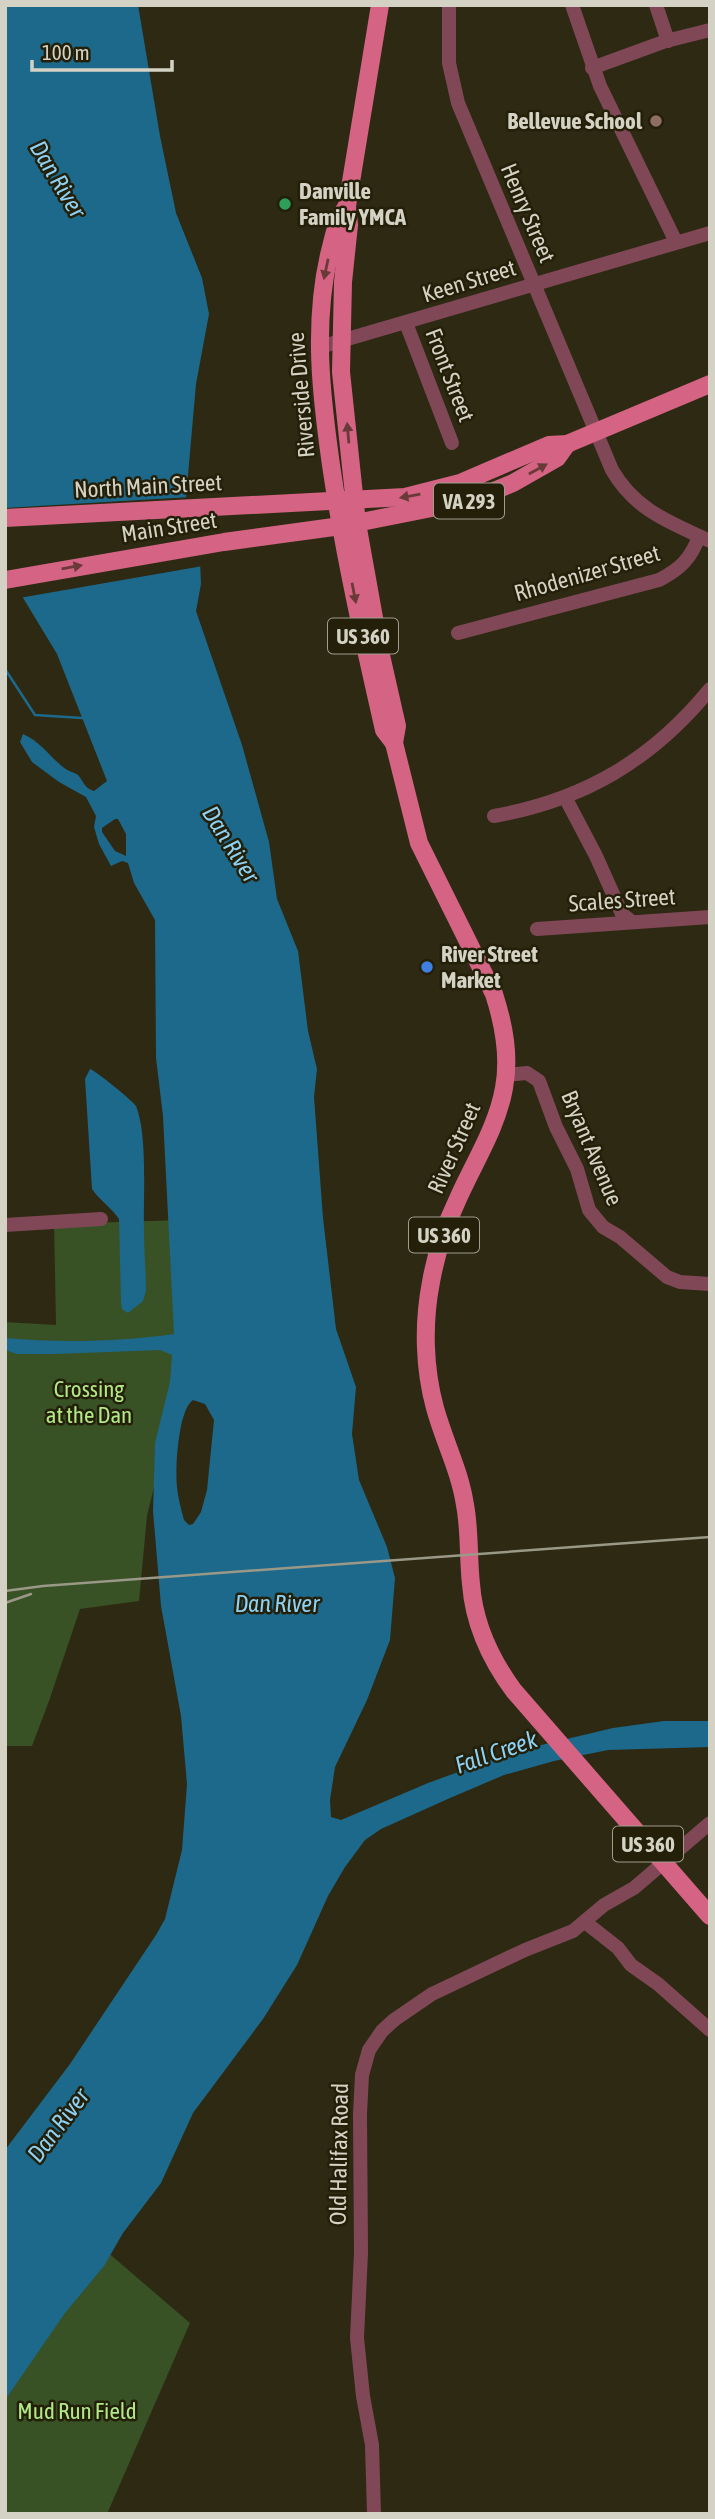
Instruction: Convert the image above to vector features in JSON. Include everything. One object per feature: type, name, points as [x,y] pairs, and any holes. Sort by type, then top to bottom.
[{"type":"main road","name":"Riverside Drive","points":[[345,502],[341,372],[343,282],[349,225],[347,205],[380,5]]},
{"type":"main road","name":"Riverside Drive","points":[[345,502],[320,387],[320,318],[324,278],[338,219],[347,205]]},
{"type":"main road","name":"VA 293","points":[[345,502],[405,497],[460,483],[549,445],[567,444],[710,384]]},
{"type":"main road","name":"VA 293","points":[[349,525],[472,500],[513,483],[557,458],[567,444]]},
{"type":"main road","name":"North Main Street","points":[[5,518],[345,502]]},
{"type":"main road","name":"River Street","points":[[345,502],[384,730],[394,743],[419,843],[494,994],[505,1035],[506,1074],[498,1111],[456,1202],[436,1258],[427,1307],[426,1350],[435,1408],[466,1506],[471,1588],[480,1627],[502,1676],[663,1862]]},
{"type":"main road","name":"Main Street","points":[[5,580],[224,542],[349,525]]},
{"type":"main road","name":"US 360","points":[[663,1862],[710,1916]]},
{"type":"street","name":"Henry Street","points":[[449,5],[449,62],[458,103],[612,470],[630,497],[659,516],[705,538]]},
{"type":"street","points":[[572,5],[592,68],[676,242]]},
{"type":"street","points":[[656,5],[668,41]]},
{"type":"street","points":[[592,68],[668,41],[710,30]]},
{"type":"street","name":"Keen Street","points":[[320,347],[710,233]]},
{"type":"street","name":"Front Street","points":[[406,323],[452,443]]},
{"type":"street","name":"Rhodenizer Street","points":[[458,633],[659,580],[684,565],[705,538]]},
{"type":"street","points":[[494,816],[533,808],[610,777],[651,749],[676,727],[710,689]]},
{"type":"street","points":[[565,797],[622,914],[632,922]]},
{"type":"street","name":"Scales Street","points":[[537,929],[710,917]]},
{"type":"street","name":"Bryant Avenue","points":[[506,1074],[527,1073],[538,1081],[556,1127],[577,1169],[584,1199],[595,1219],[667,1277],[680,1282],[710,1284]]},
{"type":"street","points":[[5,1226],[101,1219]]},
{"type":"street","name":"Old Halifax Road","points":[[374,2514],[372,2445],[363,2396],[357,2338],[361,2253],[360,2114],[362,2075],[369,2050],[382,2031],[394,2020],[432,1994],[524,1950],[561,1938],[604,1905],[641,1883],[710,1824]]},
{"type":"street","points":[[585,1922],[618,1948],[631,1965],[649,1976],[710,2030]]},
{"type":"green space","name":"Crossing at the Dan","points":[[183,1220],[170,1421],[147,1516],[139,1601],[80,1609],[32,1746],[5,1746],[5,1322],[56,1325],[54,1224]]},
{"type":"green space","name":"Mud Run Field","points":[[105,2250],[190,2323],[107,2514],[5,2514],[5,2396]]},
{"type":"water","name":"Dan River","points":[[5,5],[138,5],[176,213],[202,278],[209,314],[196,384],[186,498],[199,535],[201,584],[196,611],[242,745],[269,842],[277,899],[298,951],[308,1031],[317,1069],[314,1097],[323,1218],[336,1329],[356,1387],[352,1434],[359,1480],[387,1547],[395,1578],[390,1640],[367,1700],[335,1767],[330,1800],[331,1817],[341,1820],[428,1783],[516,1751],[613,1728],[664,1721],[710,1721],[710,1747],[608,1750],[554,1761],[504,1775],[381,1829],[365,1840],[328,1896],[297,1965],[263,2019],[193,2113],[161,2183],[123,2233],[104,2266],[65,2313],[5,2400],[5,2150],[70,2064],[165,1919],[182,1850],[187,1784],[181,1716],[161,1606],[153,1511],[155,1443],[170,1382],[172,1355],[160,1350],[17,1354],[5,1350],[5,1338],[90,1341],[174,1334],[163,1116],[156,1058],[155,920],[134,883],[128,863],[122,861],[111,866],[99,844],[94,827],[96,816],[86,797],[32,762],[20,742],[23,734],[35,741],[65,768],[78,775],[91,790],[94,791],[107,781],[57,654],[5,568]],"holes":[[[118,819],[126,834],[126,856],[115,851],[102,832],[102,828]],[[193,1400],[205,1404],[214,1420],[207,1490],[201,1512],[193,1524],[189,1525],[184,1520],[180,1504],[177,1467],[181,1427],[184,1415]]]},
{"type":"water","points":[[90,1069],[136,1106],[140,1119],[144,1167],[146,1291],[143,1301],[128,1313],[122,1309],[121,1303],[119,1219],[92,1189],[85,1079]]},
{"type":"pier","points":[[190,497],[202,534],[203,566],[19,598],[5,575],[5,508]]},
{"type":"waterway","points":[[5,669],[35,715],[82,718]]},
{"type":"railway","points":[[5,1591],[710,1537]]},
{"type":"railway","points":[[5,1603],[31,1594]]},
{"type":"place","name":"Bellevue School","points":[[656,121]]},
{"type":"place","name":"Danville Family YMCA","points":[[285,204]]},
{"type":"place","name":"River Street Market","points":[[427,967]]},
{"type":"water label","name":"Fall Creek","points":[[496,1752]]}]
